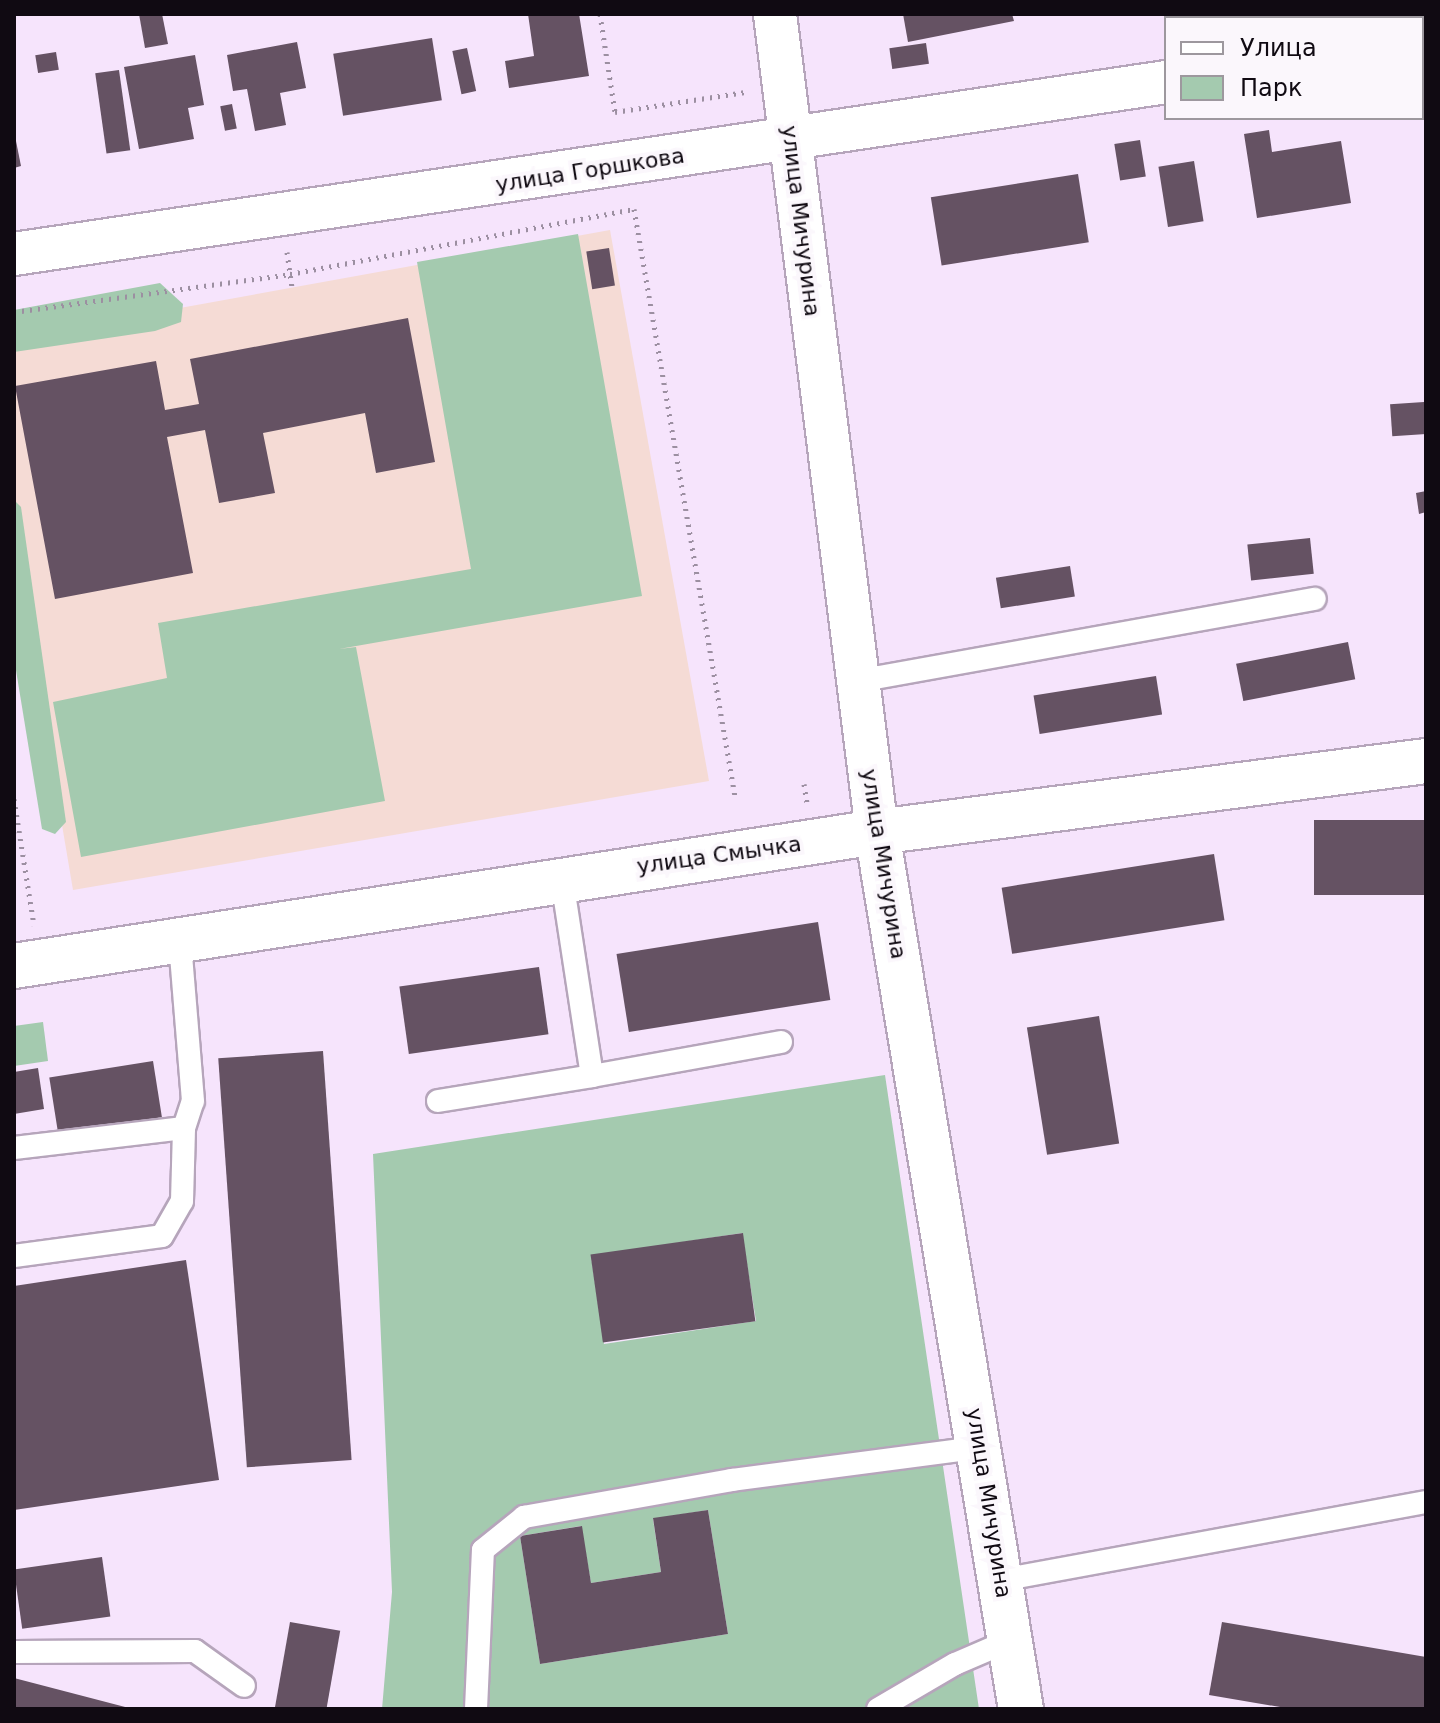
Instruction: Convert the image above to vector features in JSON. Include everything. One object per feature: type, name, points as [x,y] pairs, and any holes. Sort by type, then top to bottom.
[{"type":"street","name":"улица Мичурина","points":[[775,14],[877,832],[981,1447],[1021,1709]]},
{"type":"street","name":"улица Горшкова","points":[[14,254],[1164,82]]},
{"type":"street","name":"улица Смычка","points":[[28,963],[180,942],[562,879],[877,832],[1426,761]]},
{"type":"lane","points":[[858,681],[1315,599]]},
{"type":"lane","points":[[562,879],[592,1076]]},
{"type":"lane","points":[[14,1256],[162,1236],[182,1201],[184,1128],[193,1101],[180,942]]},
{"type":"lane","points":[[438,1101],[781,1042]]},
{"type":"lane","points":[[14,1148],[184,1128]]},
{"type":"lane","points":[[476,1709],[483,1550],[524,1517],[732,1480],[981,1447]]},
{"type":"lane","points":[[1001,1580],[1426,1502]]},
{"type":"lane","points":[[878,1709],[955,1664],[1011,1640]]},
{"type":"lane","points":[[14,1652],[195,1651],[244,1686]]},
{"type":"path","points":[[600,14],[615,112],[783,86]]},
{"type":"path","points":[[14,312],[290,274],[634,209],[735,796]]},
{"type":"path","points":[[14,799],[28,963]]},
{"type":"shaded area","points":[[610,230],[709,781],[73,890],[14,541],[14,338]]},
{"type":"green space","points":[[578,234],[642,596],[339,649],[356,647],[385,801],[81,857],[53,702],[167,678],[158,623],[471,569],[417,262]]},
{"type":"green space","points":[[160,283],[183,304],[181,322],[155,331],[14,352],[14,310]]},
{"type":"green space","points":[[14,500],[21,507],[66,822],[55,834],[42,829],[14,658]]},
{"type":"green space","points":[[43,1022],[48,1061],[14,1066],[14,1026]]},
{"type":"green space","points":[[885,1075],[979,1709],[382,1709],[392,1592],[373,1154]],"holes":[[[742,1233],[756,1321],[604,1344],[591,1256]],[[708,1510],[728,1634],[540,1664],[520,1536],[581,1526],[591,1583],[661,1572],[653,1519]]]},
{"type":"building","points":[[139,14],[162,14],[168,44],[145,48]]},
{"type":"building","points":[[528,14],[579,14],[589,76],[509,88],[505,61],[534,56]]},
{"type":"building","points":[[903,14],[1012,14],[1014,21],[908,42]]},
{"type":"building","points":[[1194,14],[1215,14],[1215,16]]},
{"type":"building","points":[[432,38],[442,100],[343,116],[333,54]]},
{"type":"building","points":[[297,42],[306,88],[280,93],[286,125],[255,131],[247,89],[233,91],[227,55]]},
{"type":"building","points":[[926,43],[929,64],[892,69],[889,48]]},
{"type":"building","points":[[467,48],[476,91],[461,94],[452,51]]},
{"type":"building","points":[[56,52],[59,70],[38,73],[35,55]]},
{"type":"building","points":[[195,55],[204,105],[188,108],[194,139],[139,149],[124,67]]},
{"type":"building","points":[[119,70],[130,150],[107,154],[95,73]]},
{"type":"building","points":[[232,104],[237,129],[225,131],[220,106]]},
{"type":"building","points":[[1269,130],[1272,152],[1341,141],[1351,203],[1257,218],[1244,134]]},
{"type":"building","points":[[14,131],[21,166],[14,168]]},
{"type":"building","points":[[1140,140],[1146,177],[1120,181],[1114,144]]},
{"type":"building","points":[[1194,161],[1204,221],[1168,227],[1158,167]]},
{"type":"building","points":[[1078,174],[1089,242],[942,265],[931,197]]},
{"type":"building","points":[[609,248],[615,286],[592,289],[586,252]]},
{"type":"building","points":[[408,318],[435,462],[376,473],[365,413],[263,433],[275,493],[219,503],[205,430],[167,437],[193,573],[55,599],[15,386],[156,361],[165,410],[199,404],[190,359]]},
{"type":"building","points":[[1424,402],[1426,434],[1392,436],[1390,404]]},
{"type":"building","points":[[1426,491],[1426,512],[1419,514],[1416,493]]},
{"type":"building","points":[[1310,538],[1314,574],[1251,580],[1247,545]]},
{"type":"building","points":[[1070,566],[1075,597],[1001,608],[996,578]]},
{"type":"building","points":[[1348,642],[1355,679],[1243,701],[1236,664]]},
{"type":"building","points":[[1156,676],[1162,715],[1040,734],[1034,695]]},
{"type":"building","points":[[1314,820],[1426,820],[1426,895],[1314,895]]},
{"type":"building","points":[[1214,854],[1224,920],[1012,954],[1002,888]]},
{"type":"building","points":[[818,922],[830,1000],[629,1032],[617,954]]},
{"type":"building","points":[[539,967],[548,1034],[409,1054],[399,987]]},
{"type":"building","points":[[1099,1016],[1119,1143],[1047,1155],[1027,1027]]},
{"type":"building","points":[[323,1051],[352,1460],[247,1467],[218,1058]]},
{"type":"building","points":[[153,1061],[162,1117],[58,1134],[49,1077]]},
{"type":"building","points":[[38,1068],[44,1109],[14,1114],[14,1072]]},
{"type":"building","points":[[743,1233],[755,1321],[603,1343],[590,1254]]},
{"type":"building","points":[[186,1260],[219,1480],[14,1510],[14,1286]]},
{"type":"building","points":[[708,1510],[728,1634],[540,1664],[520,1536],[582,1526],[591,1583],[661,1572],[653,1518]]},
{"type":"building","points":[[102,1557],[110,1616],[22,1629],[14,1569]]},
{"type":"building","points":[[290,1622],[340,1631],[326,1709],[275,1709]]},
{"type":"building","points":[[1222,1622],[1426,1657],[1426,1709],[1292,1709],[1209,1695]]},
{"type":"building","points":[[14,1678],[129,1708],[129,1709],[14,1709]]}]
